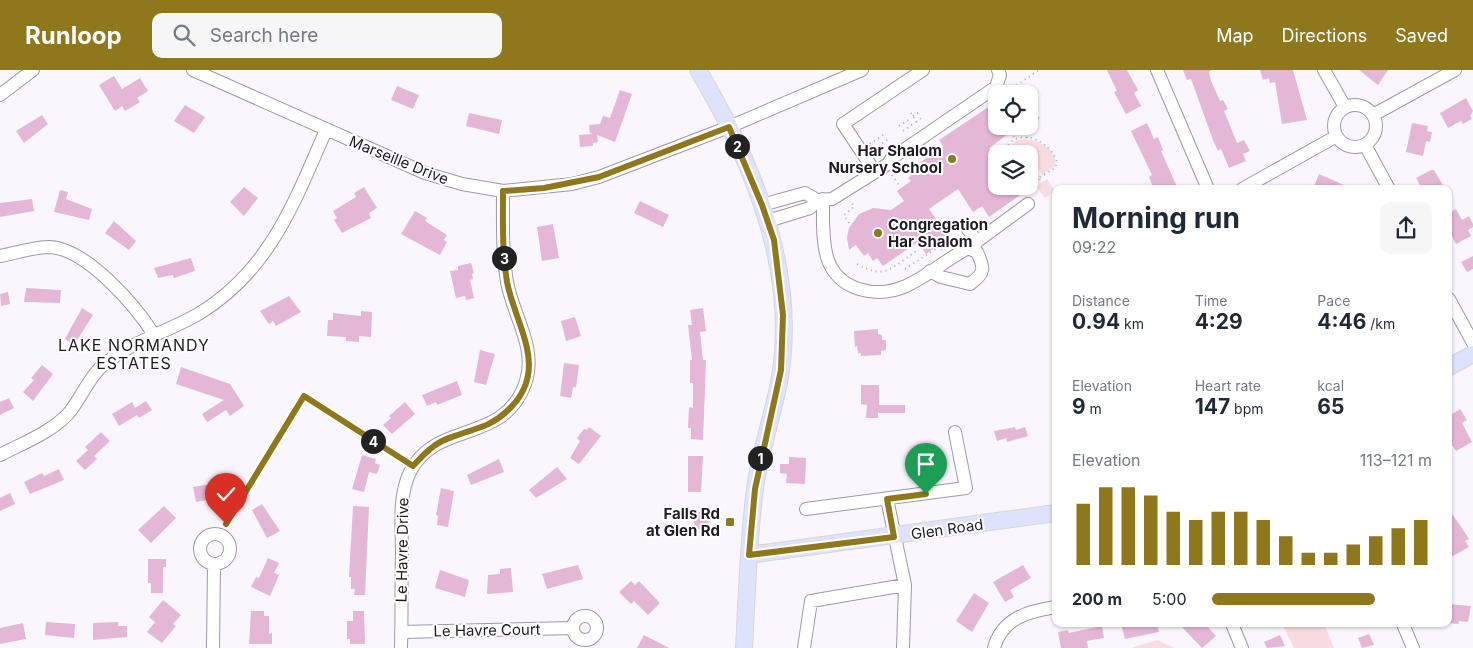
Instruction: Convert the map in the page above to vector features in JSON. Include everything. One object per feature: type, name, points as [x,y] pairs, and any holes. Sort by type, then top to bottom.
[{"type":"main road","points":[[698,70],[729,127],[762,205],[774,240],[780,278],[784,342],[776,399],[755,489],[744,648]]},
{"type":"main road","points":[[1452,365],[1473,354]]},
{"type":"main road","name":"Glen Road","points":[[749,555],[894,537],[1052,514]]},
{"type":"street","points":[[0,95],[33,70]]},
{"type":"street","name":"Marseille Drive","points":[[193,70],[425,173],[462,184],[503,191],[544,188],[599,177],[729,127],[837,75],[862,70]]},
{"type":"street","points":[[874,172],[843,124],[924,70]]},
{"type":"street","points":[[762,205],[805,193],[820,200],[832,199],[996,87],[1000,75],[998,70]]},
{"type":"street","points":[[1157,70],[1206,185]]},
{"type":"street","points":[[1324,70],[1344,107]]},
{"type":"street","points":[[1373,115],[1455,70]]},
{"type":"street","points":[[1360,106],[1373,115],[1376,132],[1372,140],[1365,145],[1357,148],[1347,147],[1335,137],[1334,119],[1344,107],[1360,106]]},
{"type":"street","points":[[0,454],[57,424],[68,414],[102,366],[121,352],[199,313],[221,298],[252,270],[268,249],[290,211],[326,130]]},
{"type":"street","points":[[1249,185],[1335,137]]},
{"type":"street","points":[[1365,145],[1387,185]]},
{"type":"street","name":"Le Havre Drive","points":[[401,648],[402,502],[406,481],[413,466],[425,452],[440,442],[452,436],[477,430],[500,418],[517,401],[525,384],[529,366],[528,346],[512,301],[503,253],[503,191]]},
{"type":"street","points":[[768,221],[810,208],[820,200]]},
{"type":"street","points":[[820,200],[828,258],[839,276],[852,286],[867,293],[886,293],[906,285],[972,245],[1028,204]]},
{"type":"street","points":[[930,271],[941,277],[970,284],[980,277],[983,266],[972,245],[965,225]]},
{"type":"street","points":[[0,256],[50,248],[73,254],[123,293],[154,335]]},
{"type":"street","points":[[1452,304],[1473,343]]},
{"type":"street","points":[[806,509],[966,488],[955,432]]},
{"type":"street","points":[[887,499],[905,584],[903,648]]},
{"type":"street","points":[[220,534],[227,540],[229,554],[223,561],[214,564],[202,557],[200,544],[206,536],[220,534]]},
{"type":"street","points":[[213,648],[214,564]]},
{"type":"street","points":[[804,648],[811,601],[905,584]]},
{"type":"street","points":[[994,648],[1004,629],[1013,620],[1029,612],[1052,608]]},
{"type":"street","points":[[1233,627],[1242,648]]},
{"type":"street","points":[[1404,627],[1413,648]]},
{"type":"street","name":"Le Havre Court","points":[[401,632],[573,628]]},
{"type":"path","points":[[1018,85],[1040,70]]},
{"type":"path","points":[[913,116],[921,111]]},
{"type":"path","points":[[916,122],[924,116]]},
{"type":"path","points":[[899,126],[910,119]]},
{"type":"path","points":[[903,131],[913,124]]},
{"type":"path","points":[[870,144],[886,133]]},
{"type":"path","points":[[1013,135],[1016,140]]},
{"type":"path","points":[[874,150],[890,138]]},
{"type":"path","points":[[1008,145],[1016,140],[1027,138],[1046,144],[1057,162],[1055,168],[1040,177],[1038,183]]},
{"type":"path","points":[[891,174],[900,187]]},
{"type":"path","points":[[905,270],[939,245],[945,253]]},
{"type":"path","points":[[857,264],[872,272],[882,272],[915,252],[911,247]]},
{"type":"path","points":[[220,534],[304,396],[413,466]]},
{"type":"shaded area","points":[[1025,139],[1044,144],[1049,148],[1055,159],[1055,166],[1042,175],[1038,168],[1038,145],[1011,145],[1018,140]]},
{"type":"shaded area","points":[[1047,179],[1052,186],[1052,193],[1045,198],[1038,189],[1038,185]]},
{"type":"shaded area","points":[[1284,627],[1325,627],[1334,648],[1294,648]]},
{"type":"shaded area","points":[[1157,640],[1174,648],[1131,648]]},
{"type":"building","points":[[1107,70],[1127,70],[1138,90],[1134,93],[1141,106],[1126,114],[1114,92],[1117,91]]},
{"type":"building","points":[[1183,70],[1211,70],[1209,72],[1211,81],[1220,101],[1223,100],[1228,109],[1224,111],[1237,143],[1244,140],[1250,151],[1243,154],[1246,161],[1229,168],[1221,149],[1218,151],[1213,140],[1191,79],[1187,80]]},
{"type":"building","points":[[1260,70],[1293,70],[1307,120],[1282,124],[1275,82],[1270,83],[1269,78],[1263,80]]},
{"type":"building","points":[[1359,70],[1388,70],[1378,85]]},
{"type":"building","points":[[114,76],[122,89],[140,78],[148,91],[137,98],[140,102],[125,111],[122,106],[115,111],[99,85]]},
{"type":"building","points":[[397,86],[419,95],[413,109],[391,100]]},
{"type":"building","points":[[620,90],[632,94],[615,142],[597,135],[598,142],[593,143],[593,146],[580,147],[579,135],[593,134],[590,133],[589,125],[600,124],[603,116],[610,118]]},
{"type":"building","points":[[1466,98],[1473,111],[1470,116],[1472,119],[1463,124],[1461,121],[1448,128],[1440,113]]},
{"type":"building","points":[[185,105],[205,117],[194,133],[174,121]]},
{"type":"building","points":[[988,107],[988,135],[1007,135],[993,145],[988,145],[988,195],[1020,195],[989,217],[982,206],[973,212],[958,189],[929,209],[949,238],[926,254],[918,242],[883,266],[877,258],[873,261],[868,253],[864,256],[856,245],[849,250],[847,238],[849,228],[859,214],[873,208],[891,210],[904,201],[897,191],[911,181],[908,178],[911,176],[908,171],[943,146],[939,140]]},
{"type":"building","points":[[469,113],[502,120],[499,134],[466,126]]},
{"type":"building","points":[[42,115],[48,124],[24,143],[16,131]]},
{"type":"building","points":[[1147,123],[1154,139],[1158,137],[1163,150],[1161,151],[1176,185],[1152,185],[1149,177],[1152,175],[1131,131]]},
{"type":"building","points":[[1412,123],[1428,126],[1427,131],[1432,132],[1430,142],[1426,141],[1423,156],[1406,152]]},
{"type":"building","points":[[1434,170],[1443,185],[1420,185],[1416,178]]},
{"type":"building","points":[[1319,174],[1344,185],[1315,185]]},
{"type":"building","points":[[244,187],[258,198],[244,216],[230,202]]},
{"type":"building","points":[[364,187],[377,208],[369,213],[371,218],[342,233],[334,220],[337,218],[333,211],[356,197],[354,193]]},
{"type":"building","points":[[60,190],[68,192],[66,199],[92,209],[89,220],[54,212]]},
{"type":"building","points":[[32,199],[34,211],[0,217],[0,203]]},
{"type":"building","points":[[640,201],[669,215],[663,227],[634,213]]},
{"type":"building","points":[[1456,209],[1462,220],[1469,216],[1473,224],[1473,227],[1468,230],[1471,236],[1456,244],[1452,236],[1452,211]]},
{"type":"building","points":[[415,211],[427,218],[425,221],[447,235],[444,240],[447,242],[440,255],[401,234]]},
{"type":"building","points":[[114,221],[136,241],[129,250],[105,233]]},
{"type":"building","points":[[553,224],[559,258],[542,261],[537,227]]},
{"type":"building","points":[[1473,256],[1473,269],[1467,272],[1461,262]]},
{"type":"building","points":[[191,258],[195,271],[174,278],[173,275],[158,278],[154,268]]},
{"type":"building","points":[[471,263],[474,273],[472,274],[473,279],[470,280],[474,298],[466,300],[465,296],[456,298],[450,271],[458,270],[458,266]]},
{"type":"building","points":[[26,288],[61,290],[60,303],[24,302]]},
{"type":"building","points":[[8,292],[10,304],[1,306],[0,294]]},
{"type":"building","points":[[289,296],[301,312],[276,326],[273,321],[269,324],[260,311]]},
{"type":"building","points":[[82,308],[93,315],[74,345],[65,339]]},
{"type":"building","points":[[703,308],[706,331],[700,332],[703,360],[706,360],[703,440],[691,439],[691,428],[688,428],[689,407],[693,408],[693,383],[690,383],[690,360],[692,360],[688,325],[692,325],[690,310]]},
{"type":"building","points":[[361,311],[372,312],[371,337],[359,336],[359,342],[346,341],[346,337],[327,336],[328,320],[333,320],[333,313],[361,316]]},
{"type":"building","points":[[575,317],[581,336],[566,341],[561,321]]},
{"type":"building","points":[[878,329],[878,334],[882,335],[882,340],[886,340],[886,350],[881,351],[881,355],[861,356],[861,353],[858,353],[857,346],[855,347],[854,331]]},
{"type":"building","points":[[480,350],[495,354],[486,385],[474,382]]},
{"type":"building","points":[[564,363],[579,365],[576,387],[573,387],[571,398],[560,396]]},
{"type":"building","points":[[42,365],[53,374],[33,401],[23,392],[34,380],[31,378]]},
{"type":"building","points":[[181,367],[230,384],[244,406],[230,416],[226,410],[207,422],[202,414],[224,400],[176,384]]},
{"type":"building","points":[[457,381],[462,395],[437,405],[436,402],[427,406],[422,395]]},
{"type":"building","points":[[861,385],[879,385],[879,405],[905,405],[905,413],[878,413],[878,418],[866,418],[867,405],[861,404]]},
{"type":"building","points":[[9,398],[14,408],[0,415],[0,402]]},
{"type":"building","points":[[146,401],[152,410],[139,418],[137,415],[119,426],[112,414],[132,402],[135,408]]},
{"type":"building","points":[[405,402],[415,414],[392,434],[383,425],[391,418],[389,416]]},
{"type":"building","points":[[1460,409],[1467,420],[1462,423],[1472,442],[1456,451],[1452,445],[1452,414]]},
{"type":"building","points":[[589,427],[601,436],[579,464],[570,458],[580,441],[577,438],[584,429],[587,430]]},
{"type":"building","points":[[1015,427],[1016,430],[1025,427],[1028,436],[1007,442],[1006,438],[997,441],[994,431]]},
{"type":"building","points":[[101,432],[110,441],[94,456],[97,459],[85,470],[76,461],[88,450],[85,447]]},
{"type":"building","points":[[362,455],[376,459],[375,463],[380,465],[377,474],[369,472],[364,492],[352,489]]},
{"type":"building","points":[[688,456],[703,456],[701,492],[688,492]]},
{"type":"building","points":[[789,457],[806,458],[805,484],[786,483],[787,474],[780,473],[780,464],[789,464]]},
{"type":"building","points":[[499,459],[504,472],[471,485],[467,475]]},
{"type":"building","points":[[557,467],[567,479],[536,498],[529,490]]},
{"type":"building","points":[[59,469],[64,480],[30,494],[24,482],[42,473],[44,476]]},
{"type":"building","points":[[218,483],[218,486],[227,485],[228,496],[196,502],[193,487]]},
{"type":"building","points":[[441,488],[454,491],[448,527],[437,525],[438,516],[436,515]]},
{"type":"building","points":[[10,493],[15,504],[0,511],[0,498]]},
{"type":"building","points":[[262,504],[280,531],[267,538],[252,510]]},
{"type":"building","points":[[164,506],[176,518],[151,543],[138,530]]},
{"type":"building","points":[[353,506],[369,507],[365,595],[354,595],[355,589],[351,589],[351,577],[349,577]]},
{"type":"building","points":[[708,512],[709,529],[694,529],[694,513]]},
{"type":"building","points":[[1452,514],[1469,539],[1465,541],[1469,547],[1452,556]]},
{"type":"building","points":[[268,558],[279,563],[274,573],[279,575],[270,596],[251,587],[256,577],[259,578]]},
{"type":"building","points":[[148,559],[166,559],[166,567],[163,567],[163,593],[151,593],[151,583],[148,583]]},
{"type":"building","points":[[578,565],[583,579],[547,589],[542,574]]},
{"type":"building","points":[[1023,565],[1031,578],[1010,590],[1014,597],[1005,602],[993,582]]},
{"type":"building","points":[[511,568],[513,592],[487,594],[488,575],[500,574],[500,569]]},
{"type":"building","points":[[440,570],[469,580],[465,597],[435,588]]},
{"type":"building","points":[[631,581],[635,585],[639,581],[660,603],[648,615],[634,601],[631,604],[619,592]]},
{"type":"building","points":[[974,593],[989,603],[972,632],[956,621]]},
{"type":"building","points":[[163,600],[181,615],[173,624],[176,626],[162,643],[147,632],[155,622],[149,617]]},
{"type":"building","points":[[1452,604],[1471,606],[1468,622],[1459,621],[1458,624],[1452,623]]},
{"type":"building","points":[[251,611],[264,611],[264,616],[269,616],[269,634],[272,633],[272,644],[249,644]]},
{"type":"building","points":[[353,611],[364,611],[365,644],[350,644],[350,639],[347,639],[347,621],[353,621]]},
{"type":"building","points":[[46,622],[75,624],[74,638],[45,635]]},
{"type":"building","points":[[118,622],[118,626],[127,626],[127,637],[93,640],[93,623]]},
{"type":"building","points":[[23,623],[26,639],[0,644],[0,628]]},
{"type":"building","points":[[1102,627],[1104,638],[1087,641],[1088,648],[1061,648],[1058,632],[1068,630],[1069,633]]},
{"type":"building","points":[[1122,627],[1158,627],[1159,632],[1125,639]]},
{"type":"building","points":[[1182,627],[1208,627],[1216,636],[1202,648]]},
{"type":"building","points":[[1369,634],[1374,645],[1362,648],[1358,638]]},
{"type":"building","points":[[644,635],[669,648],[637,648]]},
{"type":"building","points":[[1280,635],[1285,646],[1267,648],[1264,642]]},
{"type":"place","name":"Har Shalom Nursery School","points":[[952,159]]},
{"type":"place","name":"Congregation Har Shalom","points":[[878,233]]},
{"type":"place","name":"Falls Rd at Glen Rd","points":[[730,522]]},
{"type":"district","name":"LAKE NORMANDY ESTATES","points":[[134,354]]},
{"type":"route","points":[[226,524],[301,398],[304,396],[413,466],[425,452],[440,442],[452,436],[466,434],[489,425],[500,418],[517,401],[528,375],[528,346],[507,283],[503,253],[503,191],[572,184],[599,177],[729,127],[762,205],[774,240],[783,315],[784,342],[781,370],[755,489],[749,555],[894,537],[887,499],[926,494]]}]
